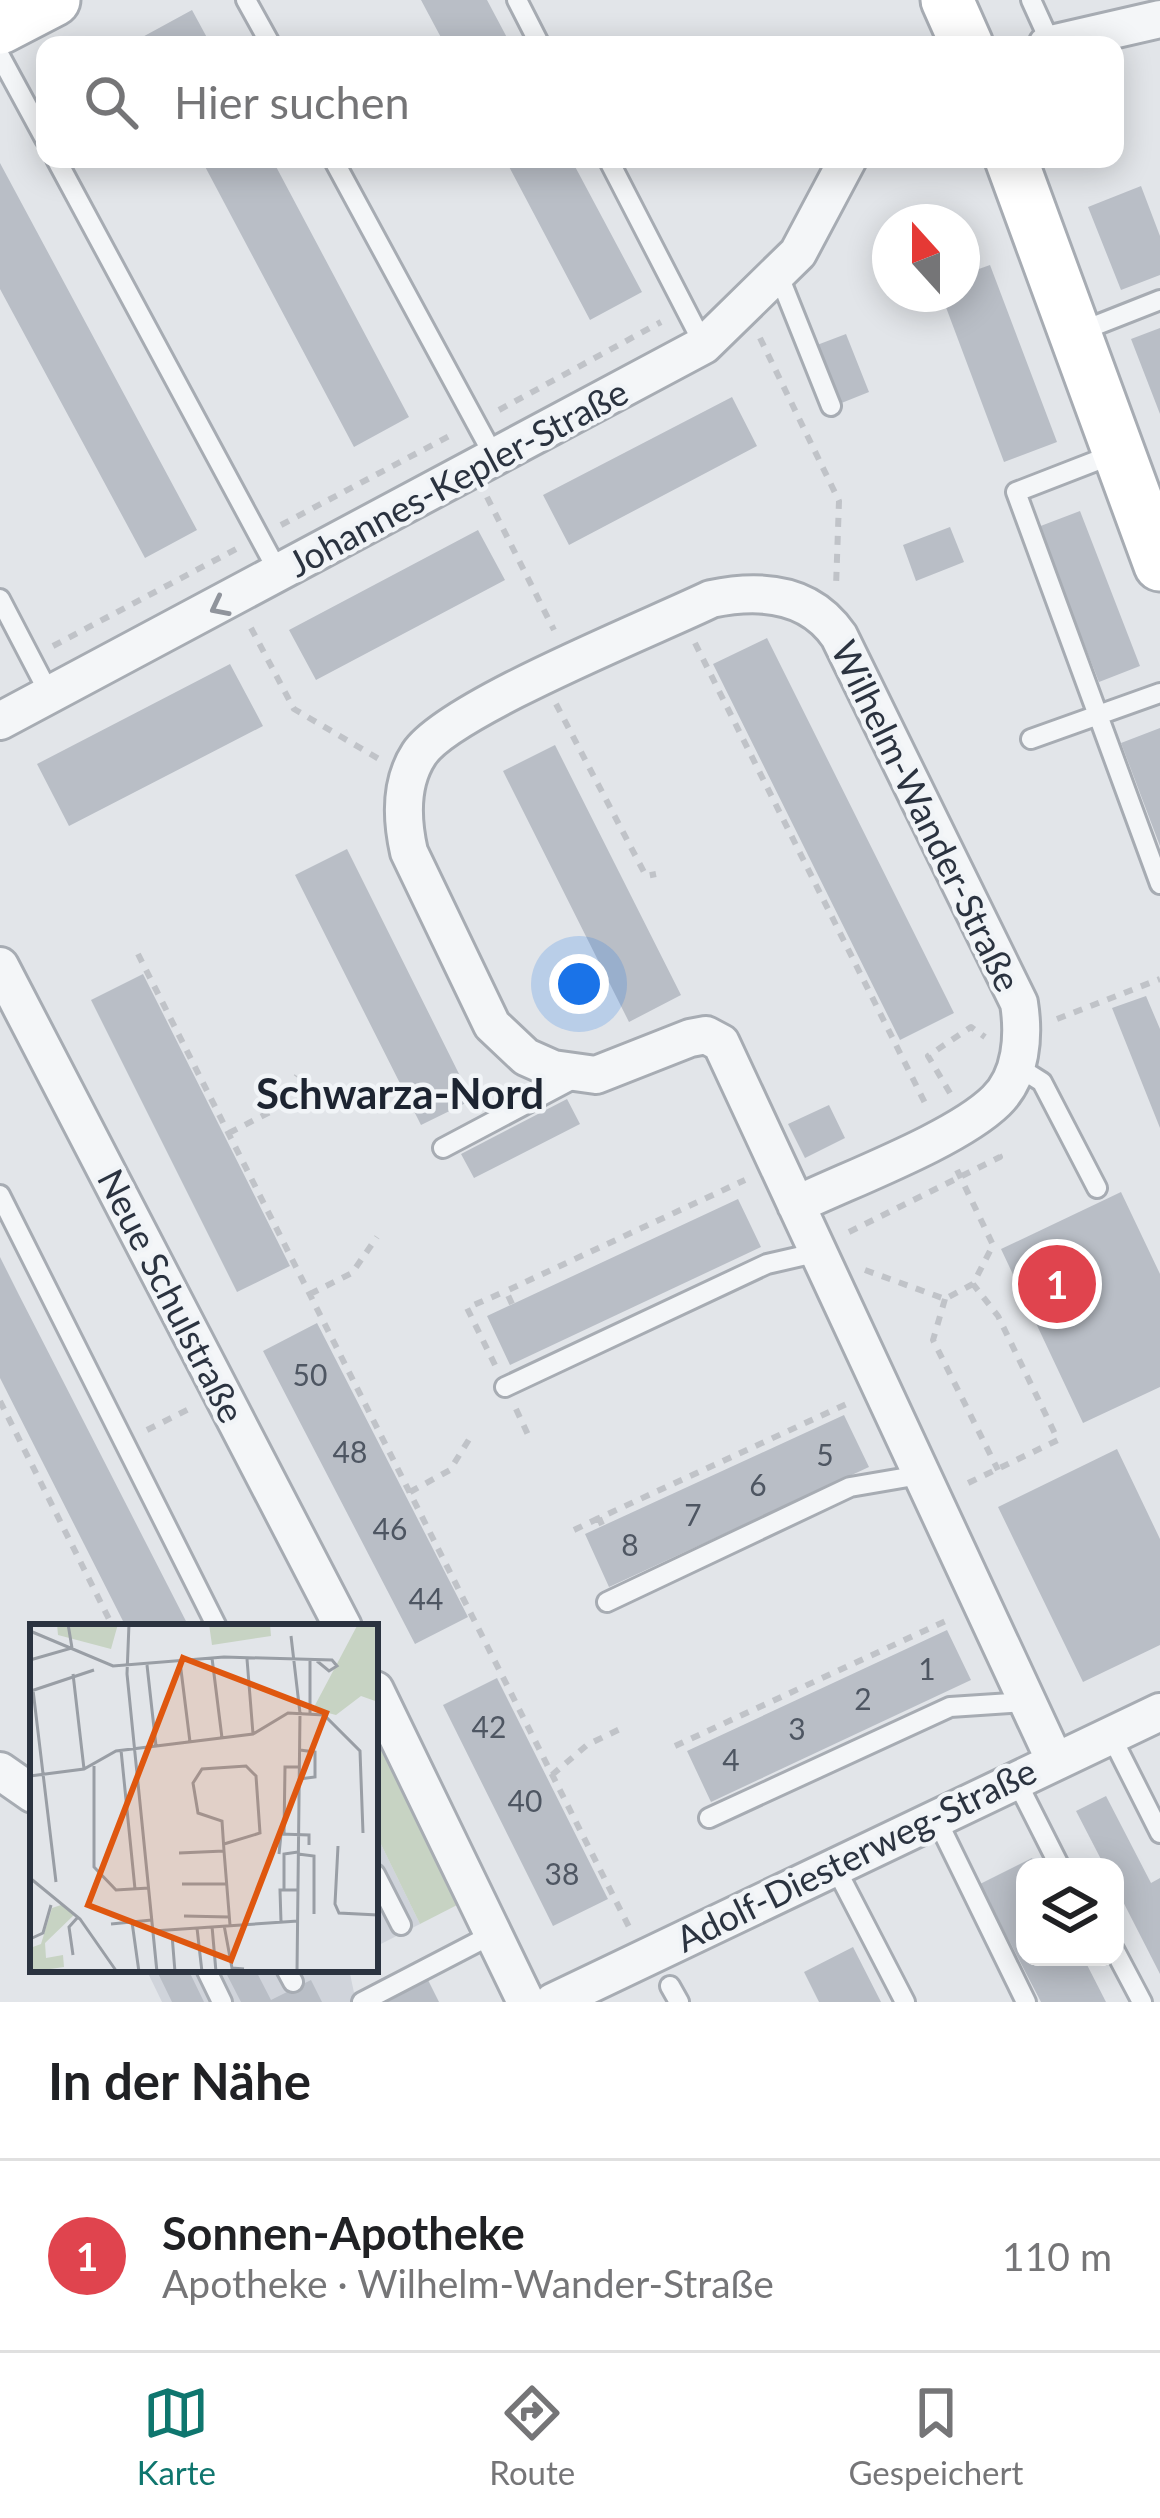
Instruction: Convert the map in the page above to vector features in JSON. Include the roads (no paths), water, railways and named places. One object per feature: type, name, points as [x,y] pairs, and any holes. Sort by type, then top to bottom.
[{"type":"street","points":[[0,28],[54,0]]},
{"type":"street","points":[[947,0],[963,36]]},
{"type":"street","points":[[1085,36],[1160,19]]},
{"type":"street","name":"Johannes-Kepler-Straße","points":[[0,721],[704,345],[746,310],[798,253],[843,168]]},
{"type":"street","points":[[1014,168],[1157,546]]},
{"type":"street","name":"Wilhelm-Wander-Straße","points":[[582,1075],[526,1057],[492,1024],[409,853],[404,827],[406,783],[417,757],[434,736],[711,598],[761,592],[791,598],[833,627],[1018,1003],[1023,1026],[1017,1061]]},
{"type":"street","name":"Neue Schulstraße","points":[[0,966],[341,1624]]},
{"type":"street","points":[[582,1075],[616,1071],[691,1037],[706,1036],[722,1043],[815,1253],[1054,1759]]},
{"type":"street","points":[[796,1205],[998,1100],[1017,1061]]},
{"type":"street","points":[[379,1708],[526,2002]]},
{"type":"street","name":"Adolf-Diesterweg-Straße","points":[[553,2002],[1160,1712]]},
{"type":"street","points":[[0,1771],[30,1792]]},
{"type":"lane","points":[[246,0],[266,36]]},
{"type":"lane","points":[[517,0],[535,36]]},
{"type":"lane","points":[[1031,0],[1046,36]]},
{"type":"lane","points":[[0,56],[36,122]]},
{"type":"lane","points":[[61,168],[280,575]]},
{"type":"lane","points":[[338,168],[475,422],[484,464]]},
{"type":"lane","points":[[613,168],[704,345]]},
{"type":"lane","points":[[779,276],[831,406]]},
{"type":"lane","points":[[1075,334],[1160,300]]},
{"type":"lane","points":[[1119,452],[1016,492],[1160,884]]},
{"type":"lane","points":[[0,599],[50,695]]},
{"type":"lane","points":[[1030,740],[1160,694]]},
{"type":"lane","points":[[1017,1061],[1042,1082],[1097,1188]]},
{"type":"lane","points":[[443,1148],[582,1075]]},
{"type":"lane","points":[[0,1196],[215,1624]]},
{"type":"lane","points":[[506,1387],[767,1264],[815,1253]]},
{"type":"lane","points":[[608,1602],[850,1487],[926,1488]]},
{"type":"lane","points":[[709,1818],[950,1707],[1027,1702]]},
{"type":"lane","points":[[1110,1734],[1160,1833]]},
{"type":"lane","points":[[1015,1778],[1055,1858]]},
{"type":"lane","points":[[935,1816],[1026,2002]]},
{"type":"lane","points":[[834,1865],[905,2002]]},
{"type":"lane","points":[[378,1880],[401,1924]]},
{"type":"lane","points":[[362,2002],[493,1934]]},
{"type":"lane","points":[[1123,1966],[1142,2002]]},
{"type":"lane","points":[[207,1972],[222,2002]]},
{"type":"place","name":"Sonnen-Apotheke","points":[[1057,1284]]},
{"type":"district","name":"Schwarza-Nord","points":[[400,1094]]}]
